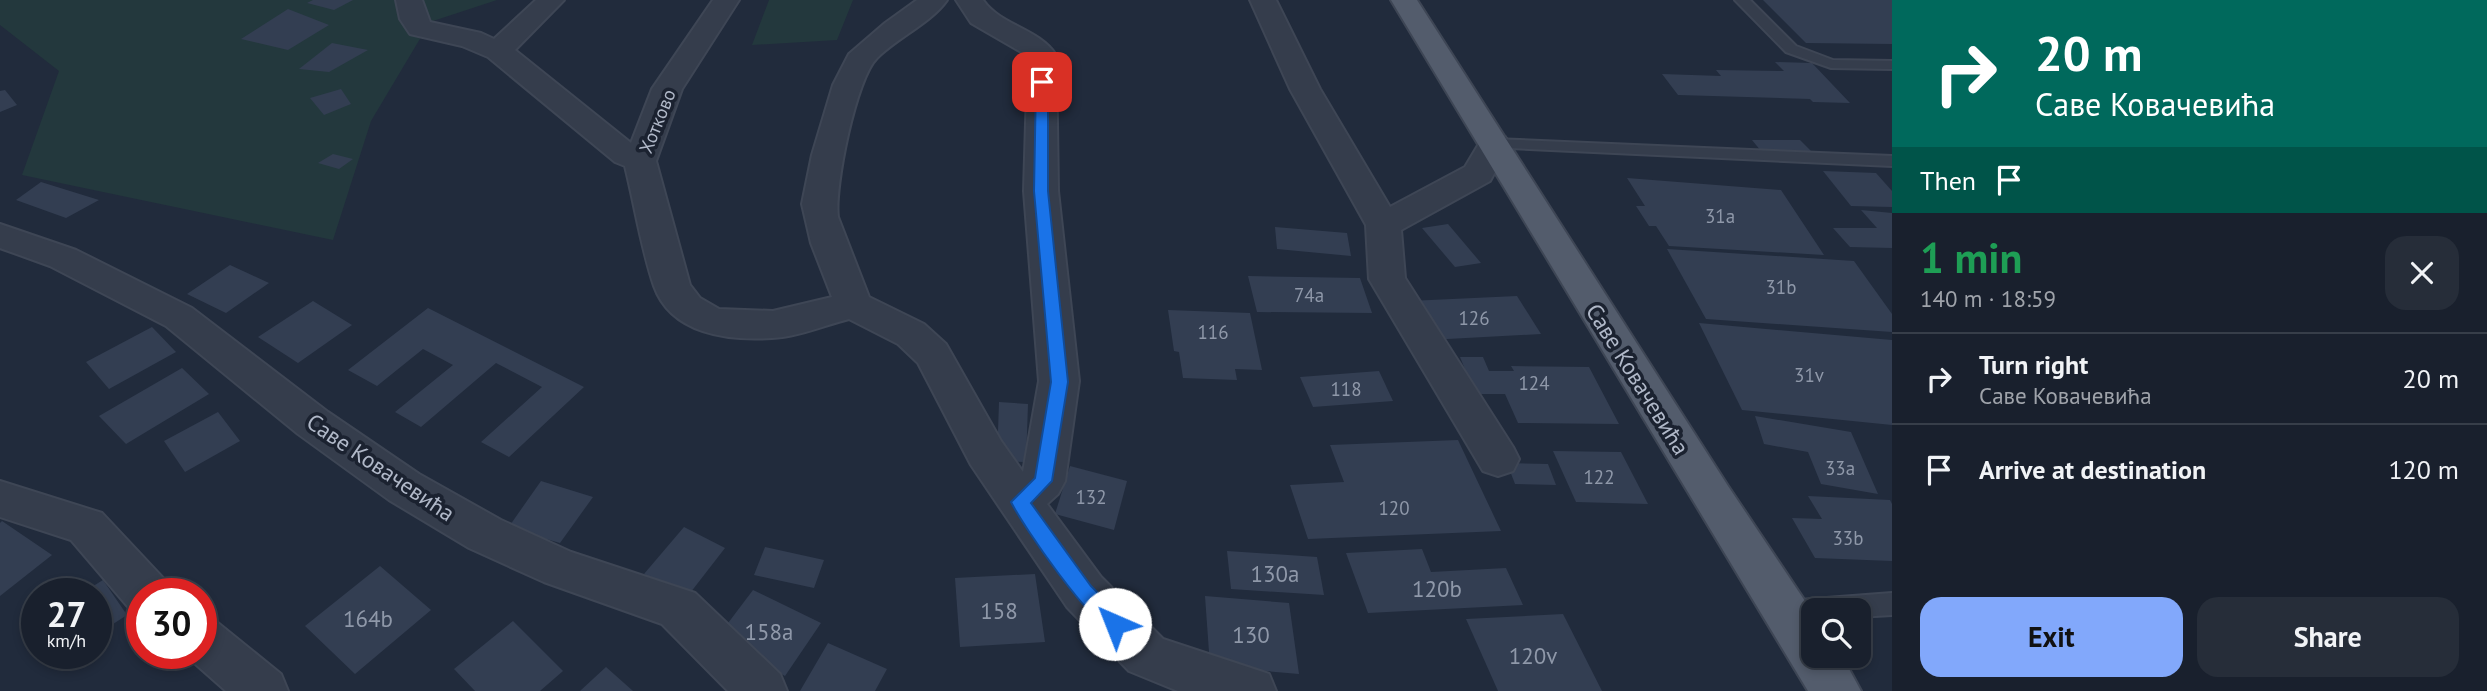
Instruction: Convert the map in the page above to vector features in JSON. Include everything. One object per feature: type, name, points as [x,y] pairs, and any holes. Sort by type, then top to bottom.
[{"type":"main road","name":"Саве Ковачевића","points":[[1404,0],[1801,636]]},
{"type":"main road","name":"Саве Ковачевића","points":[[1821,668],[1836,691]]},
{"type":"street","name":"Хотково","points":[[409,0],[414,19],[420,28],[471,40],[498,51],[626,155],[640,161],[667,89],[726,0]]},
{"type":"street","points":[[498,51],[551,0]]},
{"type":"street","points":[[853,305],[847,284],[829,248],[818,203],[837,125],[856,63],[934,0]]},
{"type":"street","points":[[969,0],[981,17],[1035,47],[1042,55],[1041,191],[1059,382],[1043,481],[1020,502]]},
{"type":"street","points":[[1263,0],[1304,89],[1383,225],[1387,279],[1498,459]]},
{"type":"street","points":[[1383,225],[1478,174],[1494,144]]},
{"type":"street","points":[[640,161],[673,288],[687,307],[712,322],[772,325],[853,305],[911,334],[932,354],[986,453],[1084,592],[1146,655],[1202,677],[1251,691]]},
{"type":"street","name":"Саве Ковачевића","points":[[0,235],[63,258],[179,317],[336,439],[404,487],[485,534],[560,568],[678,608],[762,691]]},
{"type":"street","points":[[0,499],[86,526],[133,578]]},
{"type":"street","points":[[217,652],[263,691]]},
{"type":"lane","points":[[1742,0],[1791,49],[1831,64],[1892,65]]},
{"type":"lane","points":[[1494,144],[1892,161]]},
{"type":"lane","points":[[1786,612],[1892,604]]},
{"type":"green space","points":[[0,0],[497,0],[430,22],[371,121],[333,240],[22,175],[59,71],[0,25]]},
{"type":"green space","points":[[769,0],[853,0],[837,40],[752,45]]},
{"type":"building","points":[[313,0],[353,0],[334,10],[307,3]]},
{"type":"building","points":[[1763,0],[1892,0],[1892,44],[1806,43]]},
{"type":"building","points":[[288,9],[329,25],[288,50],[241,39]]},
{"type":"building","points":[[332,43],[368,50],[329,72],[299,69]]},
{"type":"building","points":[[1775,62],[1812,63],[1850,103],[1813,102],[1810,99],[1678,95],[1662,74],[1721,76],[1716,70],[1784,71]]},
{"type":"building","points":[[341,89],[351,104],[324,115],[310,98]]},
{"type":"building","points":[[5,90],[17,105],[0,112],[0,91]]},
{"type":"building","points":[[1752,140],[1800,140],[1812,152],[1761,151]]},
{"type":"building","points":[[333,154],[353,159],[339,169],[318,163]]},
{"type":"building","points":[[1823,171],[1876,173],[1892,191],[1892,207],[1851,206]]},
{"type":"building","points":[[1627,178],[1781,190],[1824,255],[1669,246],[1656,226],[1649,226],[1636,206],[1645,206]]},
{"type":"building","points":[[41,182],[99,200],[66,218],[16,200]]},
{"type":"building","points":[[1861,210],[1892,213],[1892,248],[1850,247],[1833,228],[1877,228]]},
{"type":"building","points":[[1448,224],[1481,263],[1455,267],[1422,228]]},
{"type":"building","points":[[1275,227],[1347,233],[1351,256],[1277,249]]},
{"type":"building","points":[[1667,249],[1854,261],[1892,314],[1892,332],[1706,319]]},
{"type":"building","points":[[230,265],[269,283],[226,313],[187,294]]},
{"type":"building","points":[[1248,276],[1360,278],[1372,313],[1257,312]]},
{"type":"building","points":[[1517,296],[1541,334],[1429,340],[1409,301]]},
{"type":"building","points":[[313,301],[352,325],[298,363],[258,337]]},
{"type":"building","points":[[428,308],[584,387],[509,457],[481,442],[542,387],[496,363],[421,427],[395,412],[453,365],[423,349],[377,386],[348,370]]},
{"type":"building","points":[[1168,310],[1250,313],[1262,370],[1235,369],[1237,380],[1183,378],[1179,352],[1174,351]]},
{"type":"building","points":[[1699,323],[1892,340],[1892,425],[1742,410]]},
{"type":"building","points":[[152,327],[176,352],[109,389],[86,362]]},
{"type":"building","points":[[1460,357],[1483,357],[1489,371],[1514,371],[1511,366],[1589,367],[1619,424],[1518,423],[1505,394],[1475,394]]},
{"type":"building","points":[[182,368],[209,394],[126,444],[99,416]]},
{"type":"building","points":[[1379,371],[1393,401],[1313,407],[1300,377]]},
{"type":"building","points":[[999,402],[1028,404],[1026,462],[997,461]]},
{"type":"building","points":[[218,412],[240,441],[185,472],[164,441]]},
{"type":"building","points":[[1755,416],[1851,432],[1878,494],[1821,484],[1808,452],[1764,444]]},
{"type":"building","points":[[1458,440],[1501,531],[1308,539],[1290,485],[1344,482],[1330,445]]},
{"type":"building","points":[[1553,451],[1621,452],[1648,504],[1576,502]]},
{"type":"building","points":[[1507,463],[1548,464],[1556,485],[1515,484]]},
{"type":"building","points":[[1070,466],[1127,481],[1114,530],[1055,514]]},
{"type":"building","points":[[541,481],[593,497],[560,543],[508,528]]},
{"type":"building","points":[[1808,496],[1890,500],[1892,561],[1815,558],[1792,518],[1822,519]]},
{"type":"building","points":[[2,521],[52,555],[0,596]]},
{"type":"building","points":[[684,527],[725,548],[687,597],[644,574]]},
{"type":"building","points":[[765,547],[824,560],[814,588],[754,575]]},
{"type":"building","points":[[1422,549],[1431,572],[1506,568],[1523,605],[1368,613],[1346,553]]},
{"type":"building","points":[[1227,551],[1317,557],[1324,595],[1231,589]]},
{"type":"building","points":[[380,566],[431,610],[355,674],[305,626]]},
{"type":"building","points":[[1035,574],[1045,642],[960,647],[955,578]]},
{"type":"building","points":[[753,590],[821,623],[785,676],[716,639]]},
{"type":"building","points":[[112,593],[126,614],[112,625]]},
{"type":"building","points":[[1205,596],[1289,603],[1299,674],[1210,666]]},
{"type":"building","points":[[1563,614],[1602,691],[1498,691],[1466,619]]},
{"type":"building","points":[[513,621],[563,671],[540,691],[475,691],[454,669]]},
{"type":"building","points":[[828,643],[887,669],[875,691],[800,691]]},
{"type":"building","points":[[606,667],[633,691],[580,691]]},
{"type":"route","points":[[1042,82],[1041,191],[1059,382],[1043,481],[1020,502],[1084,592],[1115,624]]}]
